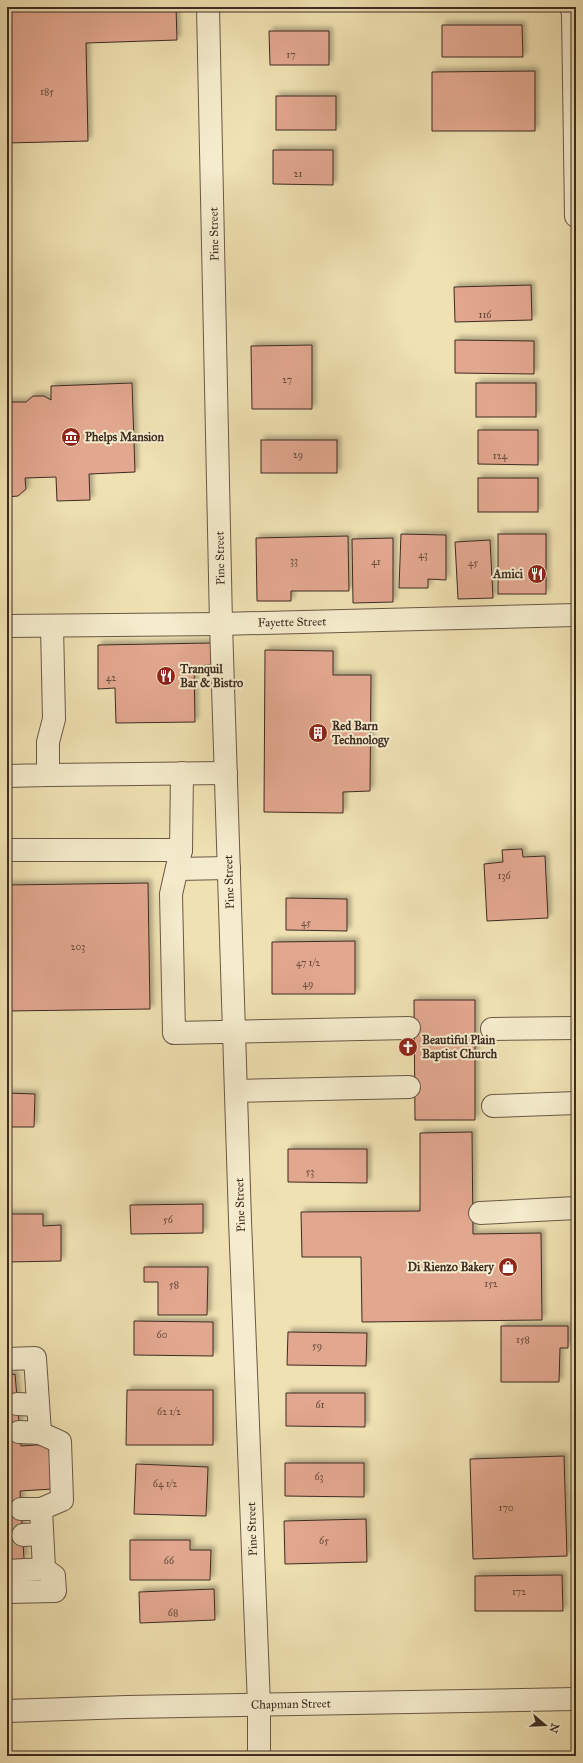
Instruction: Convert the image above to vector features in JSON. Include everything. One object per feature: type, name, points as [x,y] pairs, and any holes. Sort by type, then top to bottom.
[{"type":"street","name":"Pine Street","points":[[208,7],[221,624],[236,1090],[259,1705],[259,1756]]},
{"type":"street","points":[[573,9],[576,216]]},
{"type":"street","name":"Fayette Street","points":[[7,626],[221,624],[576,615]]},
{"type":"street","points":[[48,775],[48,742],[54,719],[52,626]]},
{"type":"street","points":[[182,773],[179,860],[171,894],[174,1034],[410,1028]]},
{"type":"street","points":[[7,776],[226,773]]},
{"type":"street","points":[[7,850],[179,860],[229,868]]},
{"type":"street","points":[[492,1029],[576,1028]]},
{"type":"street","points":[[236,1090],[409,1087]]},
{"type":"street","points":[[493,1106],[576,1102]]},
{"type":"street","points":[[480,1212],[576,1208]]},
{"type":"street","points":[[7,1359],[35,1358],[27,1404],[30,1432],[60,1442],[62,1500],[31,1509],[32,1534],[44,1568],[54,1576],[55,1591],[7,1592]]},
{"type":"street","points":[[7,1571],[44,1568]]},
{"type":"street","name":"Chapman Street","points":[[7,1711],[576,1699]]},
{"type":"building","points":[[7,7],[176,7],[177,40],[86,43],[88,141],[7,143]]},
{"type":"building","points":[[442,25],[522,25],[523,57],[442,57]]},
{"type":"building","points":[[269,31],[329,31],[329,65],[270,65]]},
{"type":"building","points":[[535,71],[535,131],[432,131],[432,72]]},
{"type":"building","points":[[276,96],[336,96],[336,130],[276,130]]},
{"type":"building","points":[[273,150],[333,150],[333,185],[273,184]]},
{"type":"building","points":[[531,285],[532,320],[455,322],[454,287]]},
{"type":"building","points":[[455,340],[534,341],[534,374],[455,373]]},
{"type":"building","points":[[312,345],[312,409],[252,409],[251,346]]},
{"type":"building","name":"Phelps Mansion","points":[[132,383],[135,472],[89,474],[90,500],[57,501],[56,477],[25,478],[26,489],[18,496],[7,497],[7,402],[26,402],[33,396],[44,396],[51,400],[51,386]]},
{"type":"building","points":[[476,383],[536,383],[536,417],[476,417]]},
{"type":"building","points":[[478,430],[538,430],[538,465],[478,464]]},
{"type":"building","points":[[261,440],[337,440],[337,473],[261,473]]},
{"type":"building","points":[[478,478],[538,478],[538,512],[478,512]]},
{"type":"building","points":[[401,534],[446,535],[446,580],[428,579],[428,588],[399,588]]},
{"type":"building","points":[[498,534],[546,534],[546,594],[498,594]]},
{"type":"building","points":[[348,536],[349,591],[291,591],[291,601],[257,601],[256,538]]},
{"type":"building","points":[[393,538],[393,602],[353,603],[352,539]]},
{"type":"building","points":[[490,540],[493,598],[458,599],[455,542]]},
{"type":"building","points":[[211,643],[211,665],[194,666],[195,722],[116,723],[115,688],[98,689],[98,645]]},
{"type":"building","name":"Red Barn Technology","points":[[265,650],[333,651],[333,675],[371,675],[370,791],[343,792],[343,813],[264,812]]},
{"type":"building","points":[[522,849],[523,857],[545,856],[548,918],[487,921],[484,864],[503,862],[502,850]]},
{"type":"building","points":[[148,883],[150,1009],[7,1011],[7,885]]},
{"type":"building","points":[[286,898],[347,899],[347,931],[286,930]]},
{"type":"building","points":[[355,941],[355,994],[272,994],[272,942]]},
{"type":"building","points":[[414,1000],[475,1000],[475,1120],[415,1120]]},
{"type":"building","points":[[7,1093],[35,1094],[34,1127],[7,1127]]},
{"type":"building","points":[[472,1132],[473,1234],[541,1233],[542,1320],[362,1322],[361,1257],[302,1257],[301,1212],[420,1211],[420,1133]]},
{"type":"building","points":[[288,1149],[367,1149],[367,1183],[288,1182]]},
{"type":"building","points":[[203,1204],[203,1233],[131,1234],[130,1205]]},
{"type":"building","points":[[7,1214],[43,1214],[43,1226],[61,1225],[61,1261],[7,1262]]},
{"type":"building","points":[[144,1267],[208,1267],[207,1315],[158,1315],[158,1282],[144,1282]]},
{"type":"building","points":[[134,1321],[213,1322],[213,1356],[134,1355]]},
{"type":"building","points":[[501,1326],[568,1326],[568,1348],[560,1348],[559,1382],[501,1382]]},
{"type":"building","points":[[288,1332],[367,1333],[366,1366],[287,1365]]},
{"type":"building","points":[[15,1374],[21,1446],[50,1444],[53,1489],[20,1491],[24,1559],[7,1560],[7,1375]]},
{"type":"building","points":[[127,1390],[213,1390],[213,1445],[126,1445]]},
{"type":"building","points":[[286,1393],[365,1393],[365,1427],[286,1426]]},
{"type":"building","points":[[564,1456],[567,1556],[473,1559],[470,1459]]},
{"type":"building","points":[[285,1463],[364,1463],[364,1497],[285,1496]]},
{"type":"building","points":[[136,1464],[208,1467],[206,1516],[134,1514]]},
{"type":"building","points":[[366,1519],[367,1562],[285,1564],[284,1521]]},
{"type":"building","points":[[130,1540],[190,1540],[190,1550],[211,1550],[210,1580],[130,1580]]},
{"type":"building","points":[[562,1575],[563,1611],[475,1611],[475,1576]]},
{"type":"building","points":[[214,1589],[215,1620],[140,1623],[139,1592]]},
{"type":"tunnel","points":[[7,1536],[23,1535]]},
{"type":"place","name":"Phelps Mansion","points":[[71,437]]},
{"type":"place","name":"Amici","points":[[537,574]]},
{"type":"place","name":"Tranquil Bar & Bistro","points":[[166,676]]},
{"type":"place","name":"Red Barn Technology","points":[[318,733]]},
{"type":"place","name":"Beautiful Plain Baptist Church","points":[[408,1047]]},
{"type":"place","name":"Di Rienzo Bakery","points":[[508,1267]]}]
